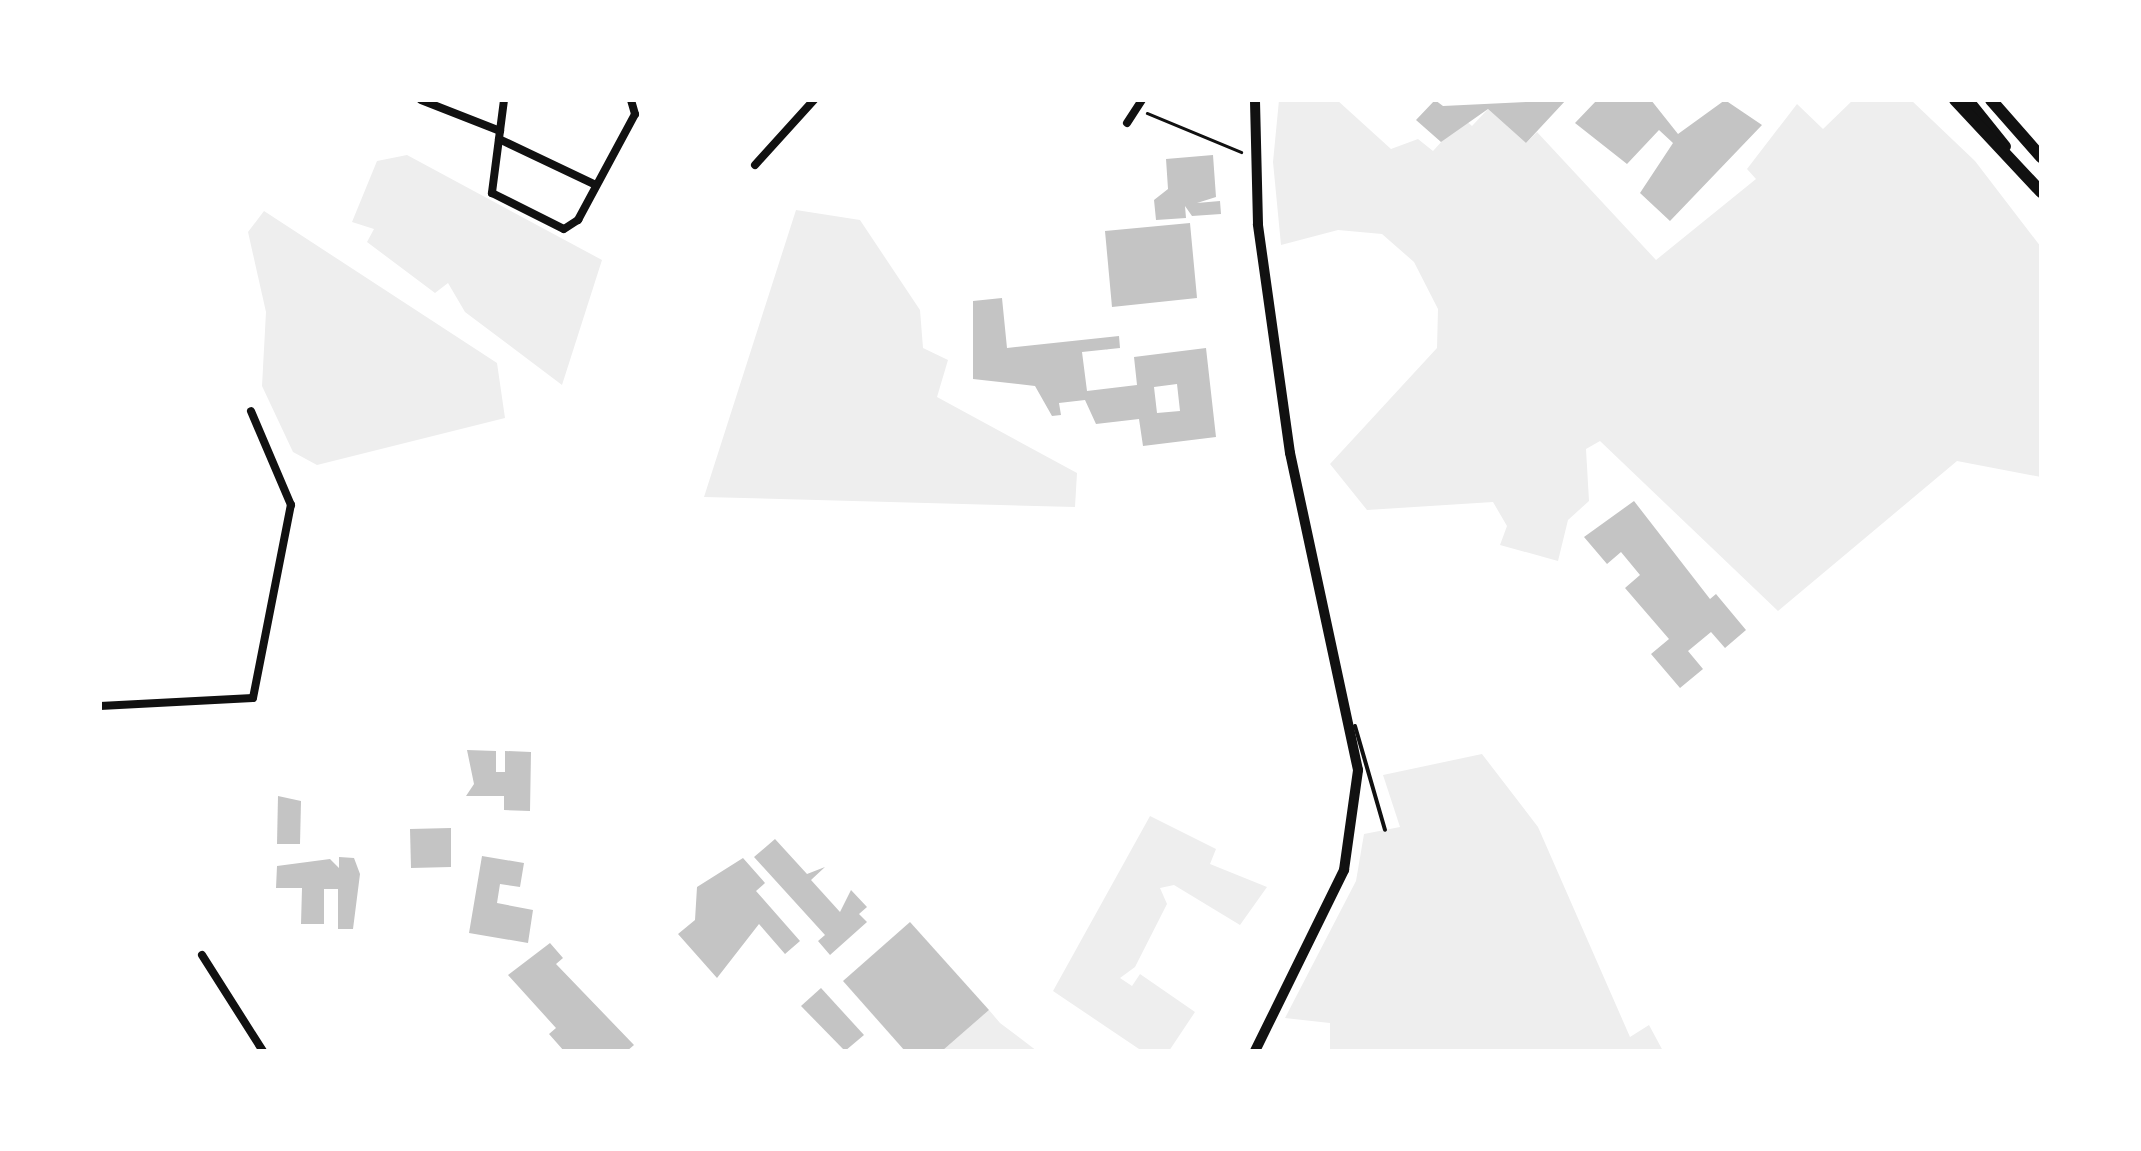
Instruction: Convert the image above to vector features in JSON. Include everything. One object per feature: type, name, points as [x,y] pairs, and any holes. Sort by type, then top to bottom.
[{"type":"main road","points":[[1955,100],[2005,146]]},
{"type":"main road","points":[[1968,100],[2041,192]]},
{"type":"main road","points":[[1989,100],[2041,158]]},
{"type":"street","points":[[422,100],[596,185]]},
{"type":"street","points":[[504,100],[492,194],[558,227],[578,220],[634,102]]},
{"type":"street","points":[[755,165],[814,100]]},
{"type":"street","points":[[1127,122],[1142,110],[1142,100]]},
{"type":"street","points":[[1255,100],[1252,157],[1300,516],[1355,726],[1356,807],[1344,870],[1255,1051]]},
{"type":"street","points":[[100,706],[254,698],[291,505],[251,411]]},
{"type":"street","points":[[202,955],[263,1051]]},
{"type":"lane","points":[[1355,726],[1385,830]]},
{"type":"path","points":[[1142,110],[1252,157]]},
{"type":"shaded area","points":[[1279,100],[1337,100],[1391,149],[1418,139],[1433,151],[1463,118],[1472,126],[1488,109],[1526,143],[1537,132],[1656,260],[1756,179],[1747,169],[1797,104],[1823,129],[1853,100],[1911,100],[1975,161],[2041,247],[2041,477],[1957,461],[1778,611],[1600,441],[1586,449],[1589,501],[1568,520],[1558,561],[1500,545],[1507,526],[1493,502],[1367,510],[1330,464],[1437,348],[1438,309],[1414,262],[1382,234],[1338,230],[1281,245],[1273,162]]},
{"type":"shaded area","points":[[407,155],[602,260],[562,385],[465,312],[448,283],[435,293],[367,242],[374,229],[352,222],[377,161]]},
{"type":"shaded area","points":[[796,210],[860,220],[920,310],[923,348],[948,360],[937,397],[1077,473],[1075,507],[704,497]]},
{"type":"shaded area","points":[[264,211],[497,363],[505,418],[317,465],[293,452],[262,386],[266,312],[248,232]]},
{"type":"shaded area","points":[[1482,754],[1538,827],[1630,1037],[1649,1025],[1663,1051],[1330,1051],[1330,1023],[1285,1018],[1356,881],[1364,834],[1400,827],[1383,775]]},
{"type":"shaded area","points":[[1150,816],[1216,849],[1210,864],[1267,887],[1240,925],[1174,885],[1160,888],[1167,904],[1135,967],[1120,978],[1132,986],[1140,974],[1195,1012],[1169,1051],[1142,1051],[1053,991]]},
{"type":"shaded area","points":[[989,1010],[1000,1023],[1037,1051],[942,1051]]},
{"type":"building","points":[[1435,100],[1443,106],[1566,100],[1526,143],[1488,109],[1441,142],[1416,120]]},
{"type":"building","points":[[1597,100],[1651,100],[1678,134],[1725,100],[1762,125],[1670,221],[1640,193],[1673,143],[1659,130],[1627,164],[1575,123]]},
{"type":"building","points":[[1213,155],[1216,197],[1197,203],[1220,201],[1221,214],[1192,216],[1185,206],[1186,218],[1156,220],[1154,200],[1168,189],[1166,159]]},
{"type":"building","points":[[1190,223],[1197,298],[1112,307],[1105,231]]},
{"type":"building","points":[[1002,298],[1007,348],[1119,336],[1120,348],[1082,352],[1087,391],[1137,385],[1134,357],[1206,348],[1216,437],[1143,446],[1139,419],[1096,424],[1085,400],[1059,403],[1061,415],[1052,416],[1035,386],[973,379],[973,301]],"holes":[[[1177,384],[1180,411],[1157,413],[1154,387]]]},
{"type":"building","points":[[1634,501],[1710,599],[1716,594],[1746,630],[1725,648],[1711,632],[1688,651],[1703,669],[1680,688],[1651,654],[1669,639],[1625,588],[1640,575],[1621,552],[1607,564],[1584,537]]},
{"type":"building","points":[[467,750],[496,751],[496,772],[505,772],[505,751],[531,752],[530,811],[504,810],[504,796],[466,796],[474,784]]},
{"type":"building","points":[[278,796],[301,801],[300,844],[277,844]]},
{"type":"building","points":[[451,828],[451,867],[411,868],[410,829]]},
{"type":"building","points":[[775,839],[807,874],[825,867],[811,880],[840,912],[851,890],[867,907],[859,914],[867,922],[830,955],[818,941],[825,935],[754,857]]},
{"type":"building","points":[[482,856],[524,863],[520,887],[500,884],[497,903],[533,910],[528,943],[469,933]]},
{"type":"building","points":[[339,857],[354,858],[360,874],[353,929],[338,929],[338,889],[324,889],[324,924],[301,924],[302,888],[276,888],[277,866],[330,859],[339,868]]},
{"type":"building","points":[[743,858],[765,883],[756,891],[800,941],[785,954],[759,924],[717,978],[678,934],[695,920],[697,887]]},
{"type":"building","points":[[910,922],[989,1010],[942,1051],[905,1051],[843,981]]},
{"type":"building","points":[[550,943],[563,958],[556,964],[634,1045],[627,1051],[564,1051],[549,1034],[556,1028],[508,975]]},
{"type":"building","points":[[821,988],[864,1035],[845,1051],[801,1006]]}]
